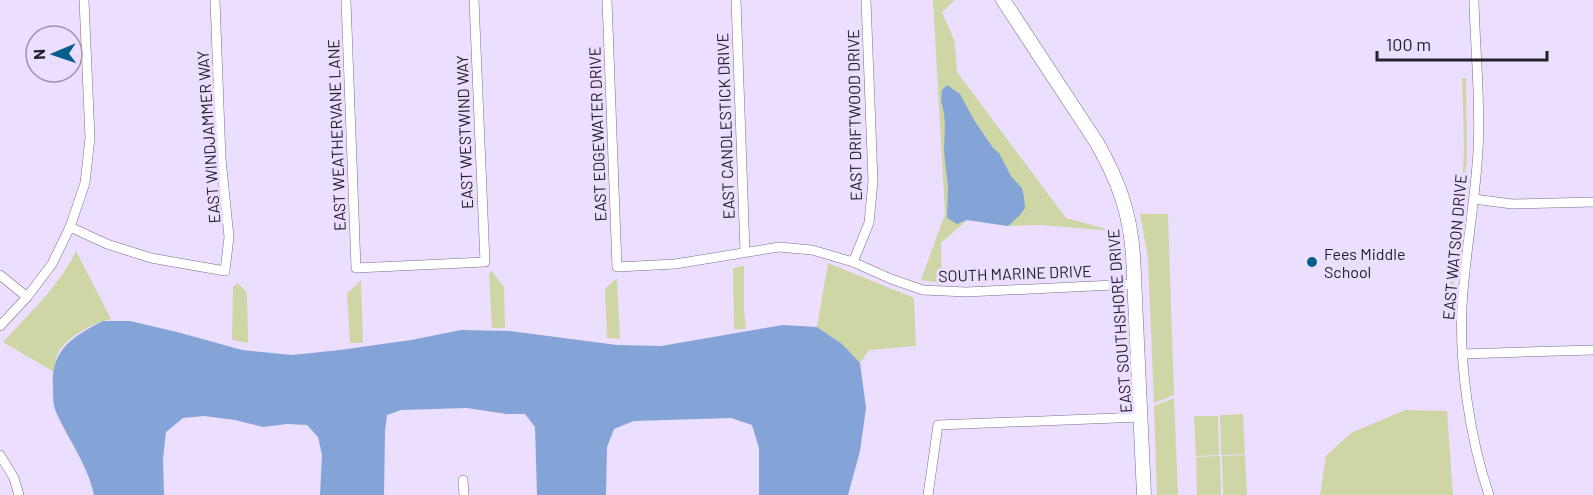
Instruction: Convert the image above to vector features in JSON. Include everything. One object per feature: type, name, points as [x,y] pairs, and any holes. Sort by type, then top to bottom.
[{"type":"street","points":[[0,326],[27,297],[52,264],[70,227],[85,183],[90,138],[84,0]]},
{"type":"street","name":"EAST WINDJAMMER WAY","points":[[70,227],[107,244],[150,258],[225,271],[229,237],[221,159],[215,0]]},
{"type":"street","name":"EAST WEATHERVANE LANE","points":[[346,0],[356,268],[485,262]]},
{"type":"street","name":"EAST WESTWIND WAY","points":[[474,0],[485,262]]},
{"type":"street","name":"EAST EDGEWATER DRIVE","points":[[607,0],[617,267]]},
{"type":"street","name":"EAST CANDLESTICK DRIVE","points":[[736,0],[745,252]]},
{"type":"street","name":"EAST DRIFTWOOD DRIVE","points":[[853,262],[869,223],[873,181],[866,0]]},
{"type":"street","name":"EAST SOUTHSHORE DRIVE","points":[[1003,0],[1109,164],[1120,189],[1131,232],[1144,495]]},
{"type":"street","name":"EAST WATSON DRIVE","points":[[1474,0],[1478,138],[1462,308],[1462,354],[1470,419],[1489,495]]},
{"type":"street","points":[[1474,199],[1512,204],[1593,202]]},
{"type":"street","name":"SOUTH MARINE DRIVE","points":[[617,267],[675,264],[779,247],[812,250],[853,262],[922,290],[966,291],[1135,284]]},
{"type":"street","points":[[0,275],[27,297]]},
{"type":"street","points":[[1462,354],[1593,350]]},
{"type":"street","points":[[928,495],[938,425],[1141,417]]},
{"type":"street","points":[[0,455],[14,478],[19,495]]},
{"type":"street","points":[[463,480],[464,495]]},
{"type":"green space","points":[[933,0],[955,0],[942,12],[955,42],[957,72],[1066,218],[1113,231],[1042,225],[1008,226],[967,220],[941,243],[942,283],[921,280],[945,214]]},
{"type":"green space","points":[[1462,78],[1466,78],[1467,158],[1454,272],[1453,306],[1449,306],[1463,171]]},
{"type":"green space","points":[[1140,214],[1168,214],[1174,395],[1154,403],[1148,258]]},
{"type":"green space","points":[[76,251],[111,319],[89,327],[67,341],[58,353],[54,372],[3,342],[52,288]]},
{"type":"green space","points":[[828,263],[914,298],[916,346],[869,350],[860,363],[842,344],[817,327]]},
{"type":"green space","points":[[744,266],[746,329],[734,329],[733,268]]},
{"type":"green space","points":[[492,271],[504,287],[505,328],[492,328],[489,274]]},
{"type":"green space","points":[[617,278],[620,339],[607,338],[605,289]]},
{"type":"green space","points":[[361,280],[363,343],[350,343],[347,293]]},
{"type":"green space","points":[[237,283],[247,295],[248,343],[232,340],[233,287]]},
{"type":"green space","points":[[1174,398],[1178,495],[1157,495],[1154,406]]},
{"type":"green space","points":[[1405,410],[1447,411],[1453,495],[1320,495],[1326,456],[1351,433]]},
{"type":"green space","points":[[1243,414],[1245,454],[1221,455],[1220,415]]},
{"type":"green space","points":[[1194,416],[1218,416],[1219,455],[1196,456]]},
{"type":"green space","points":[[1245,455],[1247,495],[1223,495],[1222,456]]},
{"type":"green space","points":[[1220,456],[1221,495],[1197,495],[1196,457]]},
{"type":"water","points":[[947,85],[960,94],[974,120],[999,153],[1011,176],[1022,188],[1025,208],[1008,226],[967,220],[957,224],[947,218],[945,126],[941,101],[942,90]]},
{"type":"water","points":[[103,321],[130,321],[242,350],[292,355],[411,340],[461,330],[510,331],[617,345],[661,346],[783,325],[817,327],[842,344],[860,363],[866,408],[860,451],[848,495],[759,495],[759,448],[752,425],[731,418],[634,421],[614,429],[607,447],[606,495],[537,495],[535,427],[525,414],[507,414],[467,408],[401,410],[387,415],[384,495],[320,495],[322,455],[318,437],[307,425],[287,424],[263,427],[204,416],[183,418],[166,432],[163,459],[164,495],[94,495],[83,463],[55,409],[53,376],[55,364],[65,346]]},
{"type":"place","name":"Fees Middle School","points":[[1312,262]]}]
